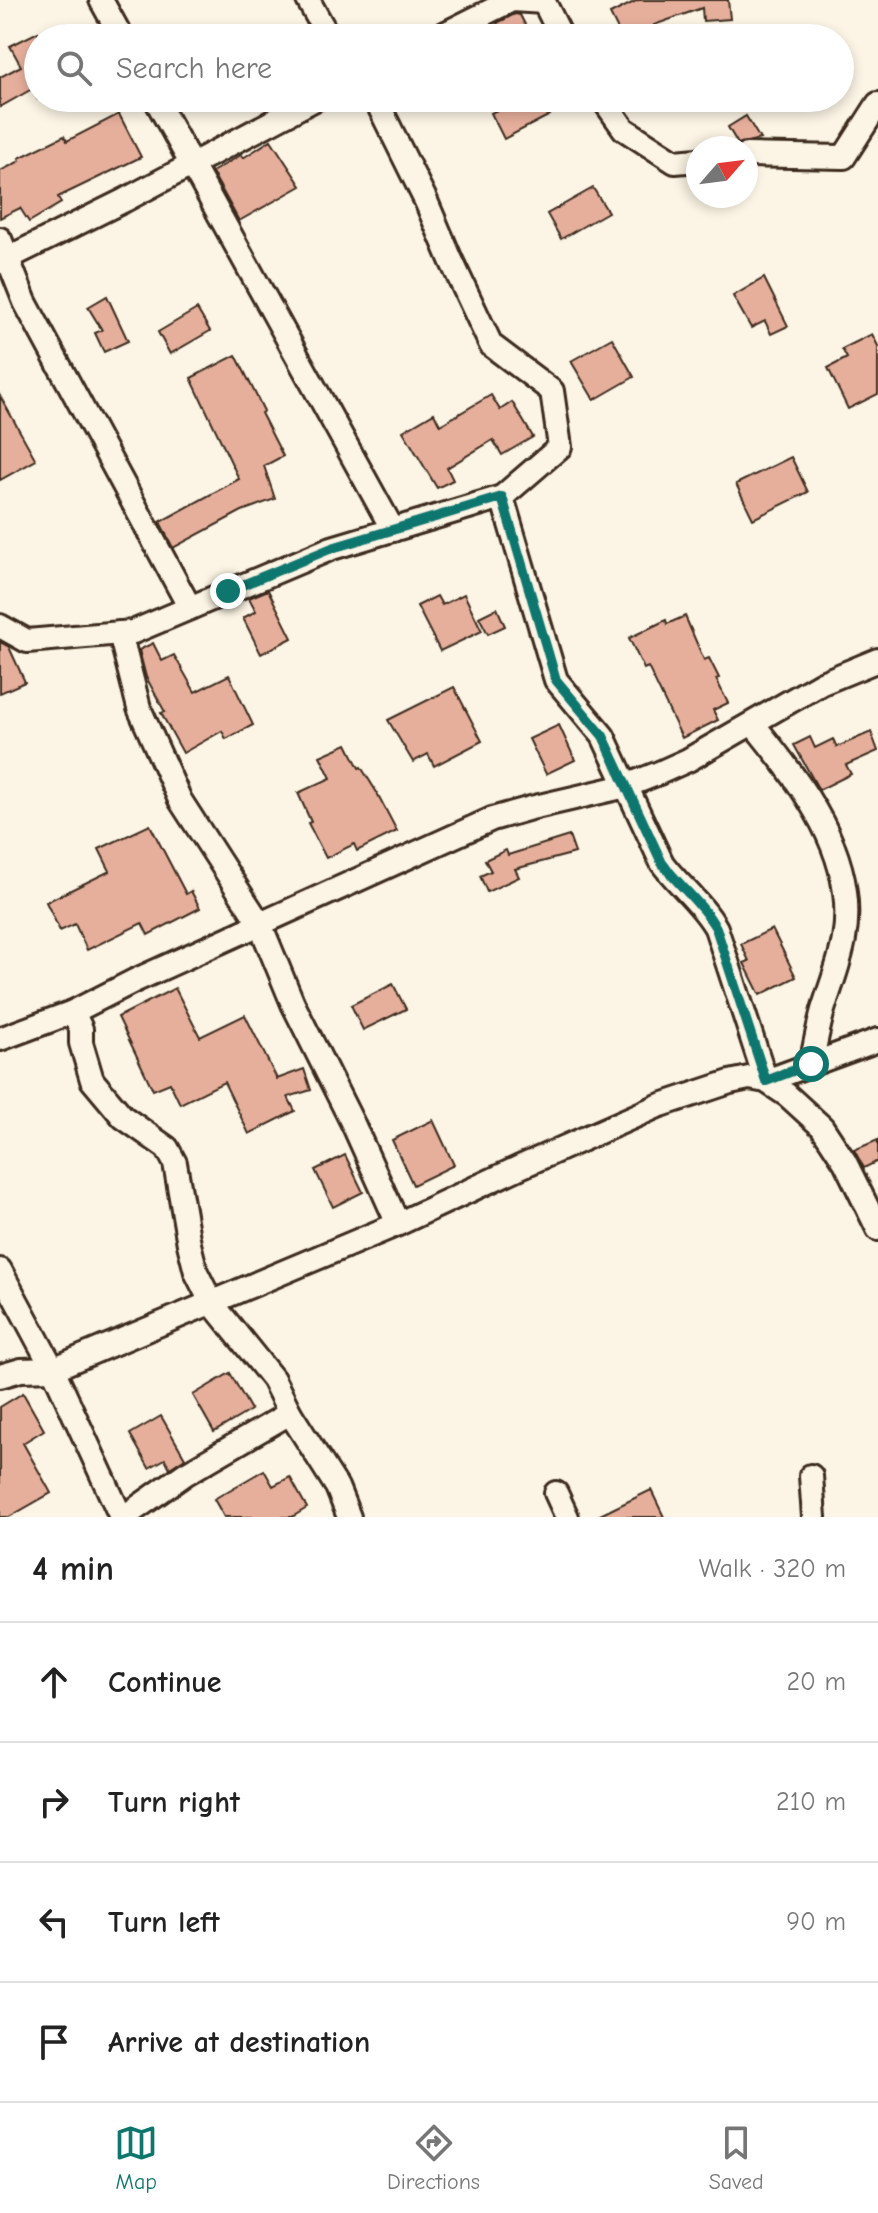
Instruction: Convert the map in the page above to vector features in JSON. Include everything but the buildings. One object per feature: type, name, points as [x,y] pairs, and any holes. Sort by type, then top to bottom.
[{"type":"street","points":[[101,0],[114,24]]},
{"type":"street","points":[[308,0],[321,24]]},
{"type":"street","points":[[464,24],[512,0],[544,2],[555,24]]},
{"type":"street","points":[[758,155],[844,157],[878,104]]},
{"type":"street","points":[[163,112],[393,530]]},
{"type":"street","points":[[190,608],[25,302],[3,253],[192,165],[291,112]]},
{"type":"street","points":[[0,626],[27,641],[133,632],[332,548],[502,497],[560,447],[552,391],[491,345],[382,112]]},
{"type":"street","points":[[612,112],[624,129],[675,162],[686,161]]},
{"type":"street","points":[[502,497],[556,680],[603,736],[662,863],[674,880],[706,911],[716,928],[766,1081]]},
{"type":"street","points":[[120,633],[139,708],[180,800],[260,924],[293,1004],[354,1126],[398,1224]]},
{"type":"street","points":[[0,1039],[73,1012],[492,819],[626,786],[688,760],[822,683],[878,660]]},
{"type":"street","points":[[753,724],[814,806],[831,842],[845,889],[845,938],[822,1014],[811,1064]]},
{"type":"street","points":[[73,1012],[81,1029],[81,1043],[92,1080],[123,1117],[167,1148],[175,1163],[196,1272],[211,1302],[265,1367],[283,1395],[290,1413],[337,1487],[349,1517]]},
{"type":"street","points":[[766,1081],[878,1040]]},
{"type":"street","points":[[0,1376],[21,1370],[53,1369],[398,1224],[658,1106],[749,1078],[766,1081],[787,1095],[822,1127],[845,1162],[878,1229]]},
{"type":"street","points":[[0,1270],[53,1369],[122,1517],[185,1474],[290,1413]]},
{"type":"street","points":[[811,1476],[814,1517]]},
{"type":"street","points":[[556,1493],[567,1517]]},
{"type":"route","points":[[228,591],[332,548],[502,497],[556,680],[603,736],[662,863],[674,880],[706,911],[716,928],[766,1081],[811,1064]]}]
